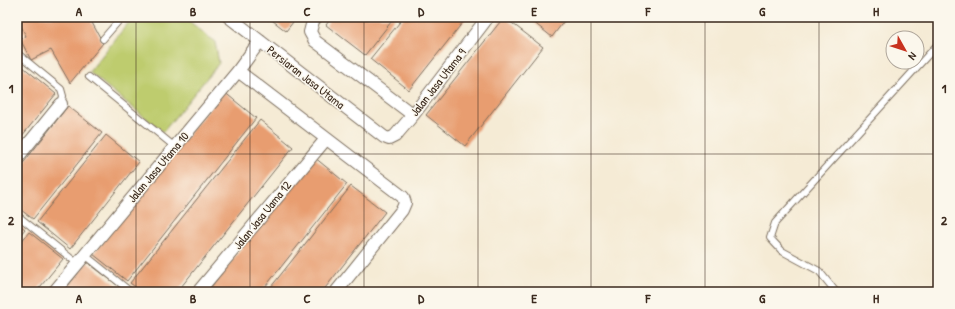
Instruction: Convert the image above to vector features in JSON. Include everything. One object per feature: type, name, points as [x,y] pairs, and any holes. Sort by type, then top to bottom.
[{"type":"street","name":"Persiaran Jasa Utama","points":[[229,17],[384,137]]},
{"type":"street","name":"Jalan Jasa Utama 9","points":[[384,137],[389,139],[395,136],[413,115],[488,17]]},
{"type":"street","points":[[315,19],[310,32],[315,41],[413,115]]},
{"type":"street","name":"Jalan Jasa Utama 10","points":[[54,292],[238,71],[260,41]]},
{"type":"street","points":[[238,71],[403,197],[405,203],[402,210],[336,292]]},
{"type":"street","points":[[17,158],[61,104]]},
{"type":"street","name":"Jalan Jasa Uama 12","points":[[198,292],[326,139]]},
{"type":"lane","points":[[104,39],[122,17]]},
{"type":"lane","points":[[836,292],[819,271],[782,251],[770,238],[775,223],[938,44]]},
{"type":"lane","points":[[17,54],[61,89],[63,96],[61,104]]},
{"type":"lane","points":[[89,77],[175,147]]},
{"type":"lane","points":[[17,215],[131,292]]},
{"type":"green space","points":[[133,17],[184,17],[215,42],[219,63],[163,132],[89,72]]},
{"type":"building","points":[[23,17],[89,17],[103,43],[70,83],[51,50],[31,60],[20,39],[26,36],[19,22]]},
{"type":"building","points":[[268,17],[297,17],[286,31]]},
{"type":"building","points":[[332,17],[395,17],[365,55],[326,25]]},
{"type":"building","points":[[404,17],[467,17],[409,90],[370,59]]},
{"type":"building","points":[[504,17],[543,47],[465,146],[426,115]]},
{"type":"building","points":[[527,17],[567,17],[552,37]]},
{"type":"building","points":[[22,66],[56,94],[17,142],[17,72]]},
{"type":"building","points":[[223,91],[256,118],[127,281],[93,254]]},
{"type":"building","points":[[68,106],[102,133],[33,219],[17,207],[17,171]]},
{"type":"building","points":[[260,120],[293,147],[177,292],[142,292],[130,283]]},
{"type":"building","points":[[106,135],[139,162],[70,249],[37,222]]},
{"type":"building","points":[[314,157],[347,184],[261,292],[207,292]]},
{"type":"building","points":[[351,186],[385,212],[322,292],[267,292]]},
{"type":"building","points":[[17,223],[25,229],[17,239]]},
{"type":"building","points":[[29,232],[63,259],[36,292],[17,292],[17,247]]},
{"type":"building","points":[[87,262],[121,288],[118,292],[63,292]]}]
